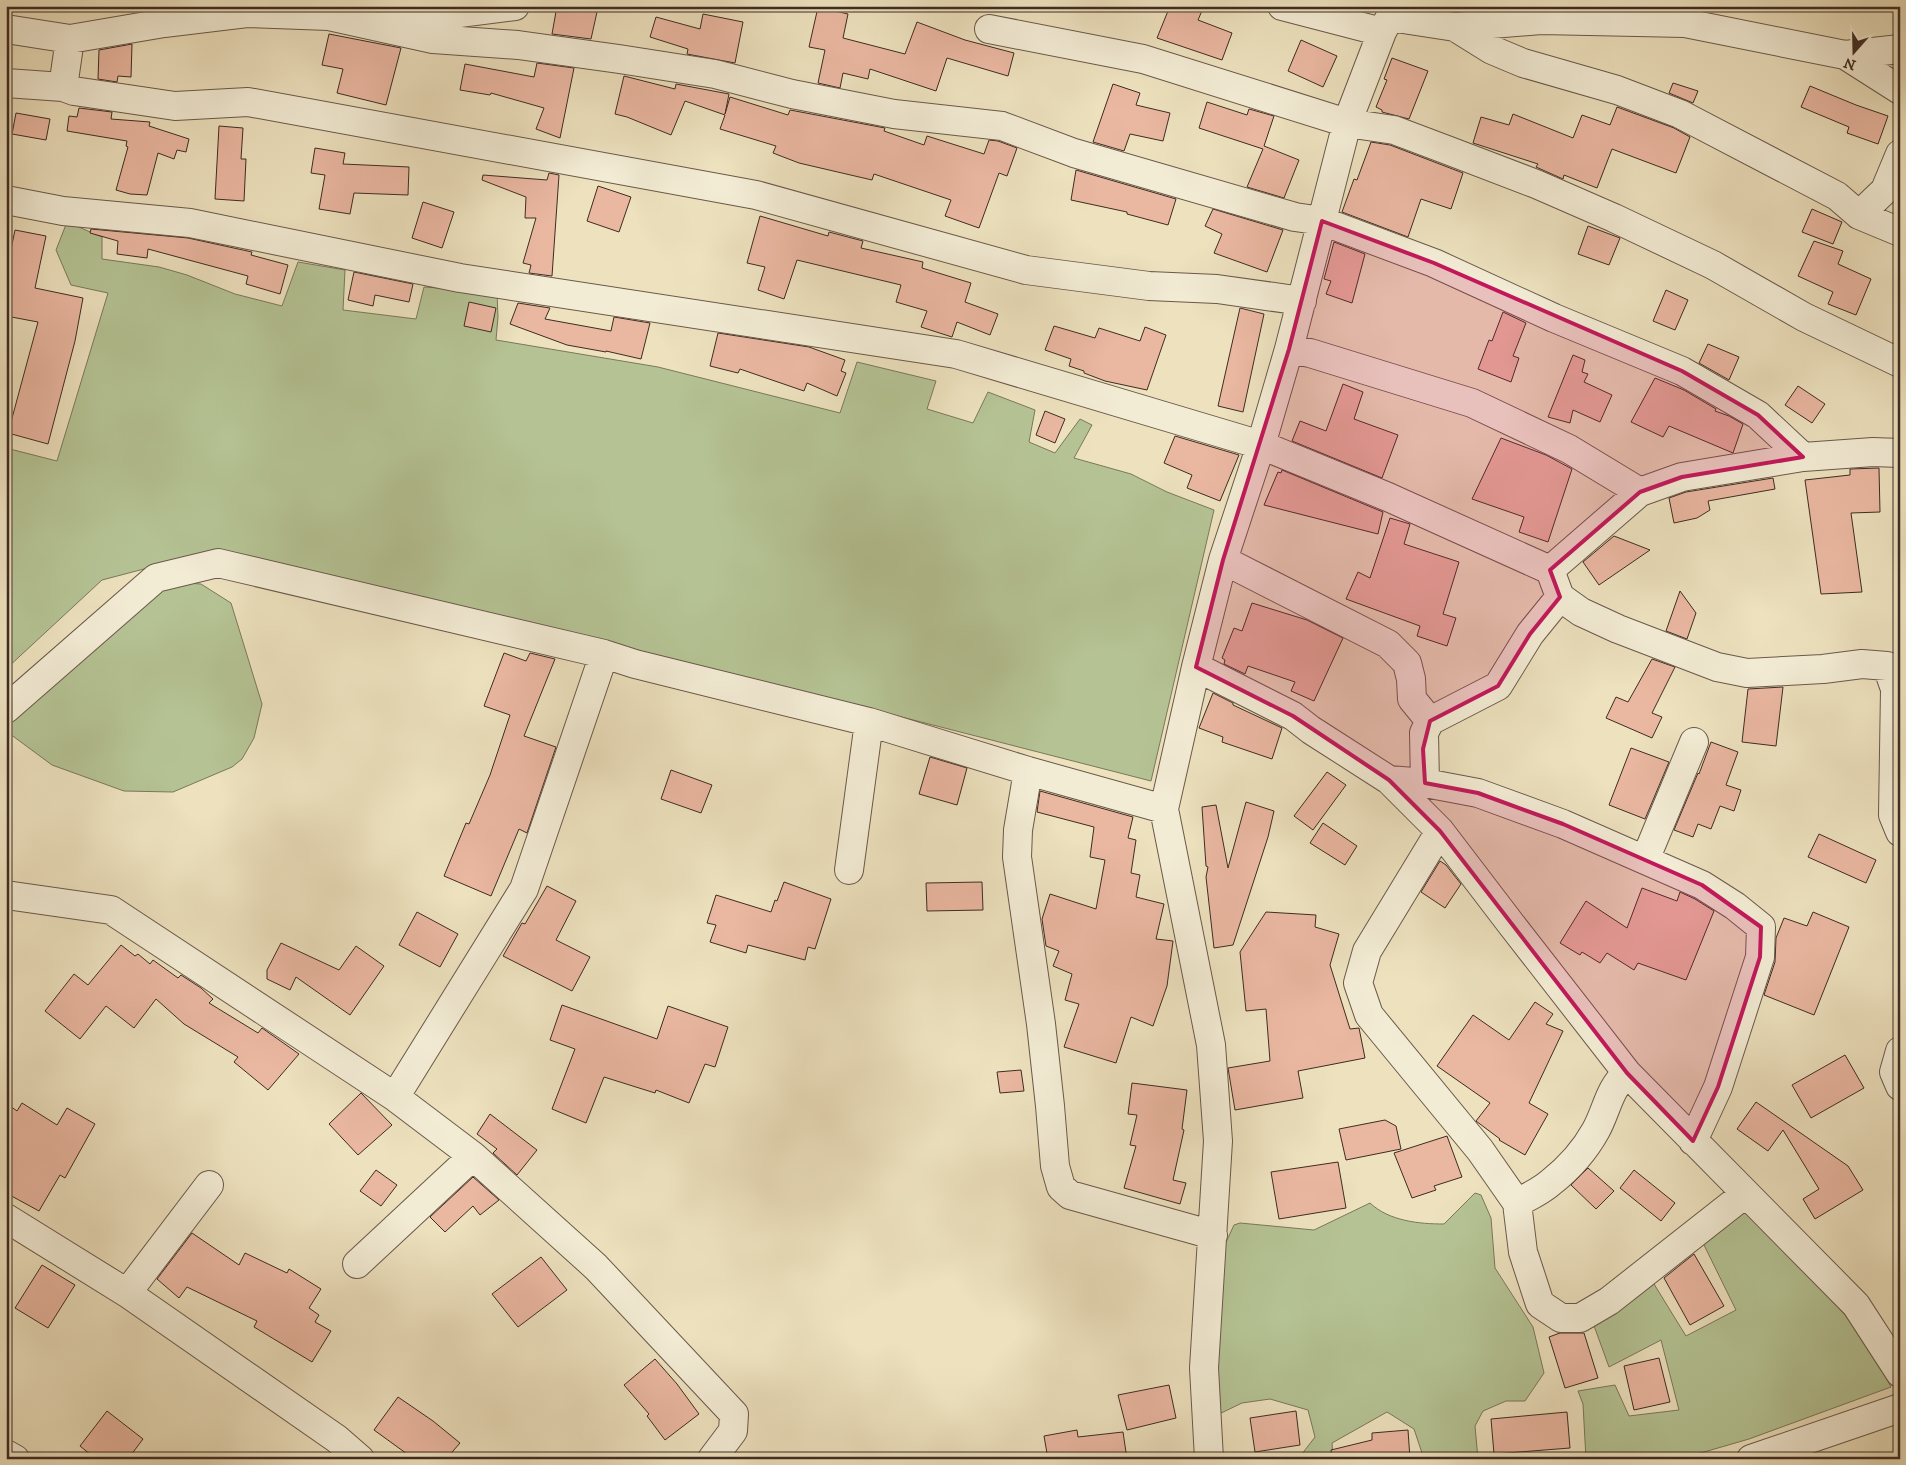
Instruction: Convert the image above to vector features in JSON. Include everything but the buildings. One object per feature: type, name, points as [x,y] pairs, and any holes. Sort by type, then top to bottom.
[{"type":"street","points":[[368,25],[515,6]]},
{"type":"street","points":[[1282,6],[1455,27],[1541,20],[1685,23],[1846,55],[1900,49]]},
{"type":"street","points":[[6,29],[70,39],[164,23],[247,13],[329,16],[434,39],[518,45],[715,74],[792,94],[894,114],[1002,126],[1074,152],[1296,217],[1322,221],[1434,263],[1554,318],[1682,371],[1758,415],[1803,457]]},
{"type":"street","points":[[1209,1459],[1204,1368],[1218,1141],[1211,1045],[1164,809],[1222,560],[1261,445],[1289,349],[1347,123],[1389,18]]},
{"type":"street","points":[[1455,27],[1492,50],[1523,63],[1617,90],[1680,114],[1836,196],[1859,215],[1900,232]]},
{"type":"street","points":[[989,29],[1142,60],[1347,123],[1394,130],[1500,170],[1588,207],[1713,265],[1804,317],[1900,363]]},
{"type":"street","points":[[63,87],[70,39]]},
{"type":"street","points":[[1846,55],[1900,90]]},
{"type":"street","points":[[6,83],[63,87],[74,91],[175,106],[248,102],[756,195],[1026,270],[1149,286],[1217,289],[1302,301]]},
{"type":"street","points":[[1859,215],[1885,190],[1900,154]]},
{"type":"street","points":[[6,200],[63,211],[190,223],[460,278],[956,354],[1261,445],[1388,497],[1550,570],[1560,597],[1581,612],[1618,629],[1717,667],[1746,674],[1823,669],[1862,664],[1887,666],[1895,689],[1893,815],[1900,832]]},
{"type":"street","points":[[1289,349],[1310,353],[1472,404],[1569,449],[1640,492]]},
{"type":"street","points":[[1550,570],[1640,492],[1682,477],[1803,457],[1873,452],[1900,453]]},
{"type":"street","points":[[1222,560],[1388,644],[1407,663],[1411,678],[1412,699],[1430,722]]},
{"type":"street","points":[[6,709],[156,578],[218,563],[604,654],[635,664],[869,722],[1028,771],[1164,809]]},
{"type":"street","points":[[1425,783],[1424,733],[1430,722],[1498,686],[1530,634],[1560,597]]},
{"type":"street","points":[[395,1097],[524,889],[604,654]]},
{"type":"street","points":[[1196,667],[1293,716],[1311,730],[1389,780],[1440,831],[1627,1073],[1856,1305],[1900,1373]]},
{"type":"street","points":[[849,870],[869,722]]},
{"type":"street","points":[[1645,860],[1694,742]]},
{"type":"street","points":[[1028,771],[1018,830],[1017,857],[1042,1033],[1055,1166],[1061,1187],[1070,1195],[1213,1235]]},
{"type":"street","points":[[1389,780],[1425,783],[1478,793],[1563,824],[1702,886],[1735,906],[1761,928],[1760,957],[1718,1087],[1693,1141]]},
{"type":"street","points":[[1440,831],[1367,951],[1358,983],[1369,1015],[1480,1150],[1517,1203],[1523,1252],[1540,1304],[1561,1318],[1580,1318],[1608,1301],[1745,1194]]},
{"type":"street","points":[[6,895],[111,910],[395,1097],[473,1156],[596,1267],[734,1414],[733,1430],[712,1459]]},
{"type":"street","points":[[1900,1051],[1894,1072],[1900,1086]]},
{"type":"street","points":[[1517,1203],[1550,1183],[1578,1156],[1596,1130],[1611,1093],[1619,1080],[1627,1073]]},
{"type":"street","points":[[357,1264],[473,1156]]},
{"type":"street","points":[[127,1293],[209,1185]]},
{"type":"street","points":[[6,1218],[127,1293],[337,1439],[360,1459]]},
{"type":"street","points":[[1751,1459],[1900,1408]]},
{"type":"street","points":[[6,1454],[15,1459]]},
{"type":"highlighted area","points":[[1322,221],[1434,263],[1682,371],[1758,415],[1803,457],[1682,477],[1640,492],[1550,570],[1560,597],[1530,634],[1498,686],[1430,721],[1423,749],[1425,783],[1478,793],[1563,824],[1702,885],[1761,927],[1760,957],[1718,1087],[1693,1141],[1627,1073],[1440,831],[1389,780],[1293,716],[1196,667],[1223,560],[1289,349]]},
{"type":"green space","points":[[67,222],[102,237],[102,259],[159,267],[187,275],[235,294],[282,306],[298,262],[345,270],[343,310],[416,319],[424,287],[497,292],[498,317],[496,340],[658,367],[840,413],[857,362],[936,381],[927,409],[973,423],[988,392],[1035,410],[1029,442],[1055,453],[1080,419],[1092,425],[1074,458],[1131,474],[1167,492],[1214,510],[1151,781],[781,686],[308,575],[220,549],[102,580],[6,669],[6,448],[57,461],[108,293],[71,285],[56,250]]},
{"type":"green space","points":[[170,582],[201,584],[231,603],[262,704],[254,738],[242,759],[232,767],[173,792],[124,791],[52,765],[6,731],[6,719]]},
{"type":"green space","points":[[1475,1193],[1481,1195],[1491,1218],[1495,1268],[1533,1327],[1544,1373],[1525,1401],[1506,1401],[1483,1411],[1475,1426],[1478,1459],[1424,1459],[1414,1429],[1387,1412],[1332,1443],[1333,1459],[1298,1459],[1315,1437],[1308,1410],[1270,1399],[1242,1403],[1215,1416],[1216,1264],[1234,1225],[1240,1223],[1314,1230],[1370,1203],[1395,1218],[1415,1222],[1444,1224]]},
{"type":"green space","points":[[1746,1207],[1762,1222],[1864,1336],[1891,1387],[1749,1439],[1680,1459],[1586,1459],[1583,1404],[1578,1391],[1615,1385],[1629,1416],[1679,1410],[1661,1340],[1609,1367],[1593,1323],[1654,1284],[1686,1336],[1736,1310],[1703,1243]]}]
